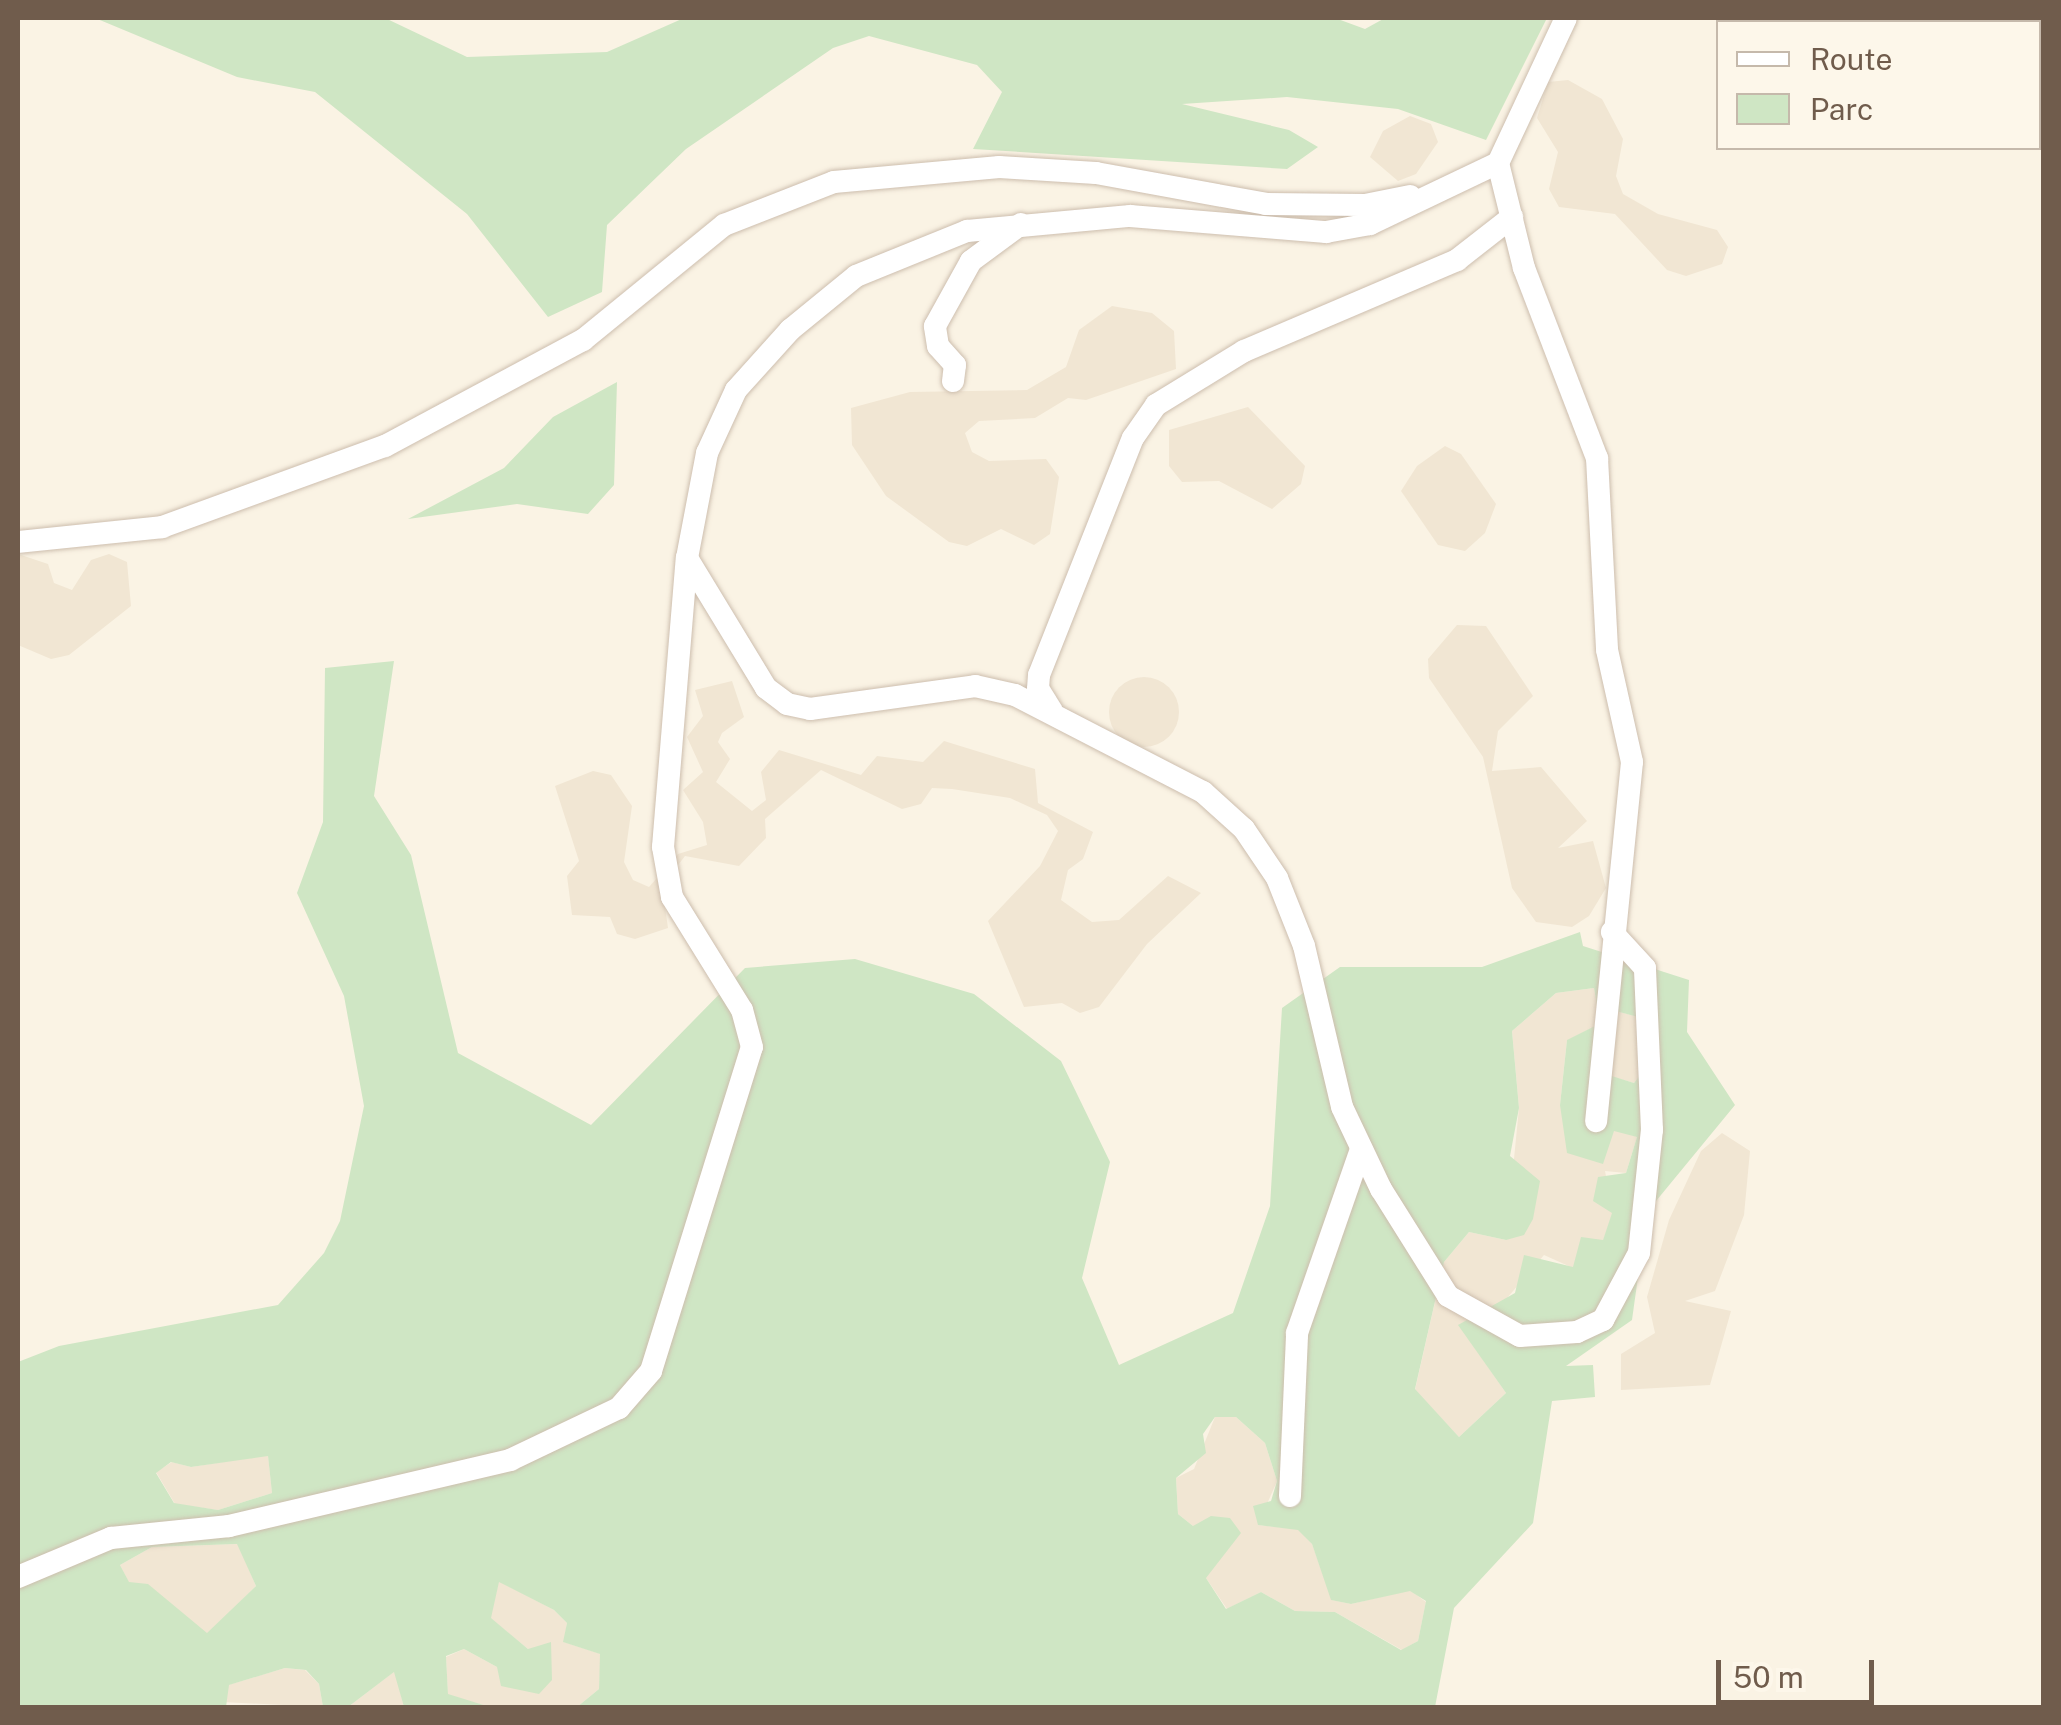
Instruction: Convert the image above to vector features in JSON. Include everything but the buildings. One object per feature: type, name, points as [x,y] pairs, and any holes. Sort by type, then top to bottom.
[{"type":"street","points":[[18,1577],[111,1538],[228,1526],[510,1460],[588,1427],[644,1382],[681,1296],[752,1047],[742,1010],[686,925],[665,865],[687,558],[713,440],[736,390],[790,330],[890,258],[928,241],[1024,222],[1130,216],[1326,232],[1370,224],[1498,164],[1566,18]]},
{"type":"street","points":[[1498,164],[1512,217],[1598,458],[1605,503],[1607,650],[1632,762],[1596,1121]]},
{"type":"street","points":[[18,542],[162,527],[385,446],[583,340],[724,225],[834,182],[999,167],[1096,173],[1317,206],[1443,190]]},
{"type":"street","points":[[1056,716],[1040,696],[1039,675],[1105,504],[1156,405],[1244,351],[1457,260],[1512,217]]},
{"type":"street","points":[[954,382],[955,366],[938,346],[935,326],[972,261],[1024,222]]},
{"type":"street","points":[[687,558],[766,688],[787,704],[840,707],[975,686],[1056,716],[1203,792],[1244,829],[1276,878],[1304,946],[1342,1107],[1361,1149],[1448,1296],[1470,1312],[1520,1336],[1577,1332],[1602,1320],[1639,1254],[1652,1130],[1645,968],[1612,932]]},
{"type":"street","points":[[1290,1496],[1297,1333],[1361,1149]]},
{"type":"shaded area","points":[[1568,80],[1602,99],[1623,139],[1616,176],[1623,194],[1658,214],[1717,230],[1728,247],[1722,264],[1686,276],[1667,270],[1615,214],[1559,207],[1549,189],[1558,152],[1537,118],[1548,82]]},
{"type":"shaded area","points":[[1410,116],[1431,124],[1438,142],[1416,174],[1398,181],[1370,157],[1383,131]]},
{"type":"shaded area","points":[[1112,306],[1152,313],[1174,331],[1176,369],[1086,400],[1068,398],[1035,418],[979,421],[965,433],[972,452],[989,461],[1046,459],[1059,477],[1050,534],[1034,545],[1001,529],[967,546],[949,542],[886,496],[852,445],[851,408],[910,392],[1027,390],[1066,367],[1079,330]]},
{"type":"shaded area","points":[[1248,407],[1305,466],[1301,484],[1272,509],[1219,481],[1182,482],[1169,466],[1169,430]]},
{"type":"shaded area","points":[[1445,446],[1461,454],[1496,504],[1485,533],[1465,551],[1438,545],[1401,491],[1417,466]]},
{"type":"shaded area","points":[[18,554],[48,564],[54,583],[72,590],[91,560],[109,554],[127,562],[131,606],[69,655],[51,659],[18,645]]},
{"type":"shaded area","points":[[1457,625],[1486,626],[1533,696],[1498,731],[1492,771],[1541,767],[1587,821],[1558,848],[1593,841],[1606,888],[1589,916],[1572,927],[1536,922],[1512,888],[1483,757],[1429,678],[1428,659]]},
{"type":"shaded area","points":[[1144,677],[1158,679],[1169,687],[1177,698],[1177,726],[1169,737],[1158,745],[1144,747],[1130,745],[1119,737],[1111,726],[1109,712],[1111,698],[1119,687],[1130,679]]},
{"type":"shaded area","points":[[732,681],[744,717],[722,733],[718,742],[730,759],[716,782],[752,811],[766,800],[761,772],[779,750],[861,775],[877,756],[923,762],[944,741],[1035,769],[1038,803],[1093,832],[1083,859],[1068,870],[1061,900],[1092,922],[1119,920],[1168,876],[1201,893],[1147,944],[1099,1007],[1080,1013],[1062,1003],[1024,1007],[988,921],[1040,866],[1058,831],[1047,815],[1010,798],[932,788],[921,804],[902,809],[821,770],[765,819],[766,838],[739,866],[685,856],[662,886],[668,928],[635,939],[617,934],[610,917],[572,915],[567,876],[579,861],[555,786],[593,771],[611,775],[632,806],[624,862],[633,880],[649,887],[678,854],[707,845],[703,822],[683,790],[703,772],[687,737],[703,716],[695,690]]},
{"type":"shaded area","points":[[1594,988],[1597,1006],[1639,1017],[1640,1075],[1634,1083],[1599,1073],[1567,1040],[1560,1105],[1637,1137],[1626,1173],[1605,1171],[1613,1212],[1603,1241],[1573,1268],[1544,1255],[1501,1305],[1459,1325],[1506,1393],[1459,1437],[1415,1390],[1444,1262],[1469,1232],[1506,1240],[1519,1108],[1512,1031],[1556,993]]},
{"type":"shaded area","points":[[1722,1133],[1750,1151],[1744,1215],[1715,1291],[1685,1301],[1731,1311],[1710,1385],[1621,1390],[1621,1354],[1655,1333],[1647,1297],[1669,1220],[1701,1151]]},
{"type":"shaded area","points":[[1215,1417],[1236,1417],[1265,1443],[1277,1481],[1258,1525],[1298,1529],[1312,1544],[1332,1600],[1351,1604],[1410,1590],[1426,1602],[1418,1641],[1402,1650],[1335,1612],[1295,1611],[1261,1592],[1227,1609],[1206,1578],[1193,1526],[1178,1514],[1176,1478],[1194,1469]]},
{"type":"shaded area","points":[[268,1455],[272,1493],[218,1510],[175,1504],[156,1472],[172,1462],[191,1467]]},
{"type":"shaded area","points":[[238,1544],[256,1586],[207,1634],[148,1585],[129,1583],[120,1565],[152,1547]]},
{"type":"shaded area","points":[[499,1581],[554,1610],[567,1623],[564,1642],[601,1654],[599,1689],[577,1707],[490,1707],[448,1695],[446,1657],[464,1649],[497,1667],[528,1649],[490,1618]]},
{"type":"shaded area","points":[[285,1668],[305,1670],[319,1684],[323,1707],[222,1702],[228,1685]]},
{"type":"shaded area","points":[[395,1671],[404,1707],[348,1707]]},
{"type":"green space","points":[[95,18],[385,18],[467,57],[607,52],[684,18],[1335,18],[1365,29],[1385,18],[1547,18],[1486,140],[1398,109],[1287,97],[1182,104],[1289,130],[1318,147],[1287,169],[973,149],[1002,92],[977,65],[869,36],[833,48],[686,149],[607,225],[602,292],[548,317],[467,214],[315,92],[237,77]]},
{"type":"green space","points":[[617,382],[614,485],[588,514],[517,504],[408,519],[504,468],[553,417]]},
{"type":"green space","points":[[394,661],[374,796],[411,855],[458,1053],[591,1125],[745,968],[855,959],[974,994],[1061,1061],[1110,1162],[1082,1278],[1119,1365],[1233,1313],[1270,1206],[1282,1008],[1340,967],[1482,967],[1580,932],[1583,946],[1689,980],[1687,1032],[1735,1105],[1647,1212],[1632,1320],[1566,1366],[1593,1365],[1595,1397],[1552,1401],[1533,1523],[1454,1608],[1435,1707],[577,1707],[599,1689],[600,1654],[563,1642],[567,1623],[554,1610],[499,1582],[491,1618],[528,1649],[551,1642],[552,1680],[539,1694],[501,1686],[497,1667],[464,1649],[446,1656],[448,1694],[490,1707],[404,1707],[394,1672],[348,1707],[323,1707],[319,1684],[306,1670],[285,1668],[229,1685],[226,1707],[18,1708],[18,1362],[59,1346],[278,1305],[324,1253],[340,1221],[364,1106],[344,996],[297,893],[323,822],[325,668]],"holes":[[[1594,988],[1597,1006],[1638,1017],[1640,1075],[1634,1083],[1599,1072],[1599,1024],[1567,1040],[1560,1105],[1567,1153],[1603,1164],[1614,1131],[1637,1137],[1626,1173],[1598,1177],[1593,1201],[1612,1213],[1603,1240],[1581,1237],[1573,1267],[1524,1255],[1515,1293],[1458,1325],[1506,1393],[1459,1437],[1415,1389],[1444,1262],[1469,1232],[1506,1240],[1524,1235],[1533,1219],[1540,1181],[1510,1156],[1519,1108],[1512,1031],[1556,993]],[[1215,1417],[1236,1417],[1265,1443],[1277,1481],[1271,1501],[1253,1506],[1258,1525],[1298,1530],[1312,1544],[1331,1600],[1351,1604],[1410,1591],[1426,1601],[1418,1641],[1401,1650],[1335,1612],[1295,1611],[1261,1592],[1226,1609],[1206,1578],[1241,1533],[1230,1518],[1211,1516],[1193,1526],[1178,1514],[1176,1478],[1206,1453],[1203,1434]],[[268,1456],[272,1493],[218,1510],[174,1503],[156,1473],[171,1462],[191,1467]],[[237,1544],[256,1586],[207,1633],[148,1584],[129,1582],[120,1565],[152,1547]]]}]
